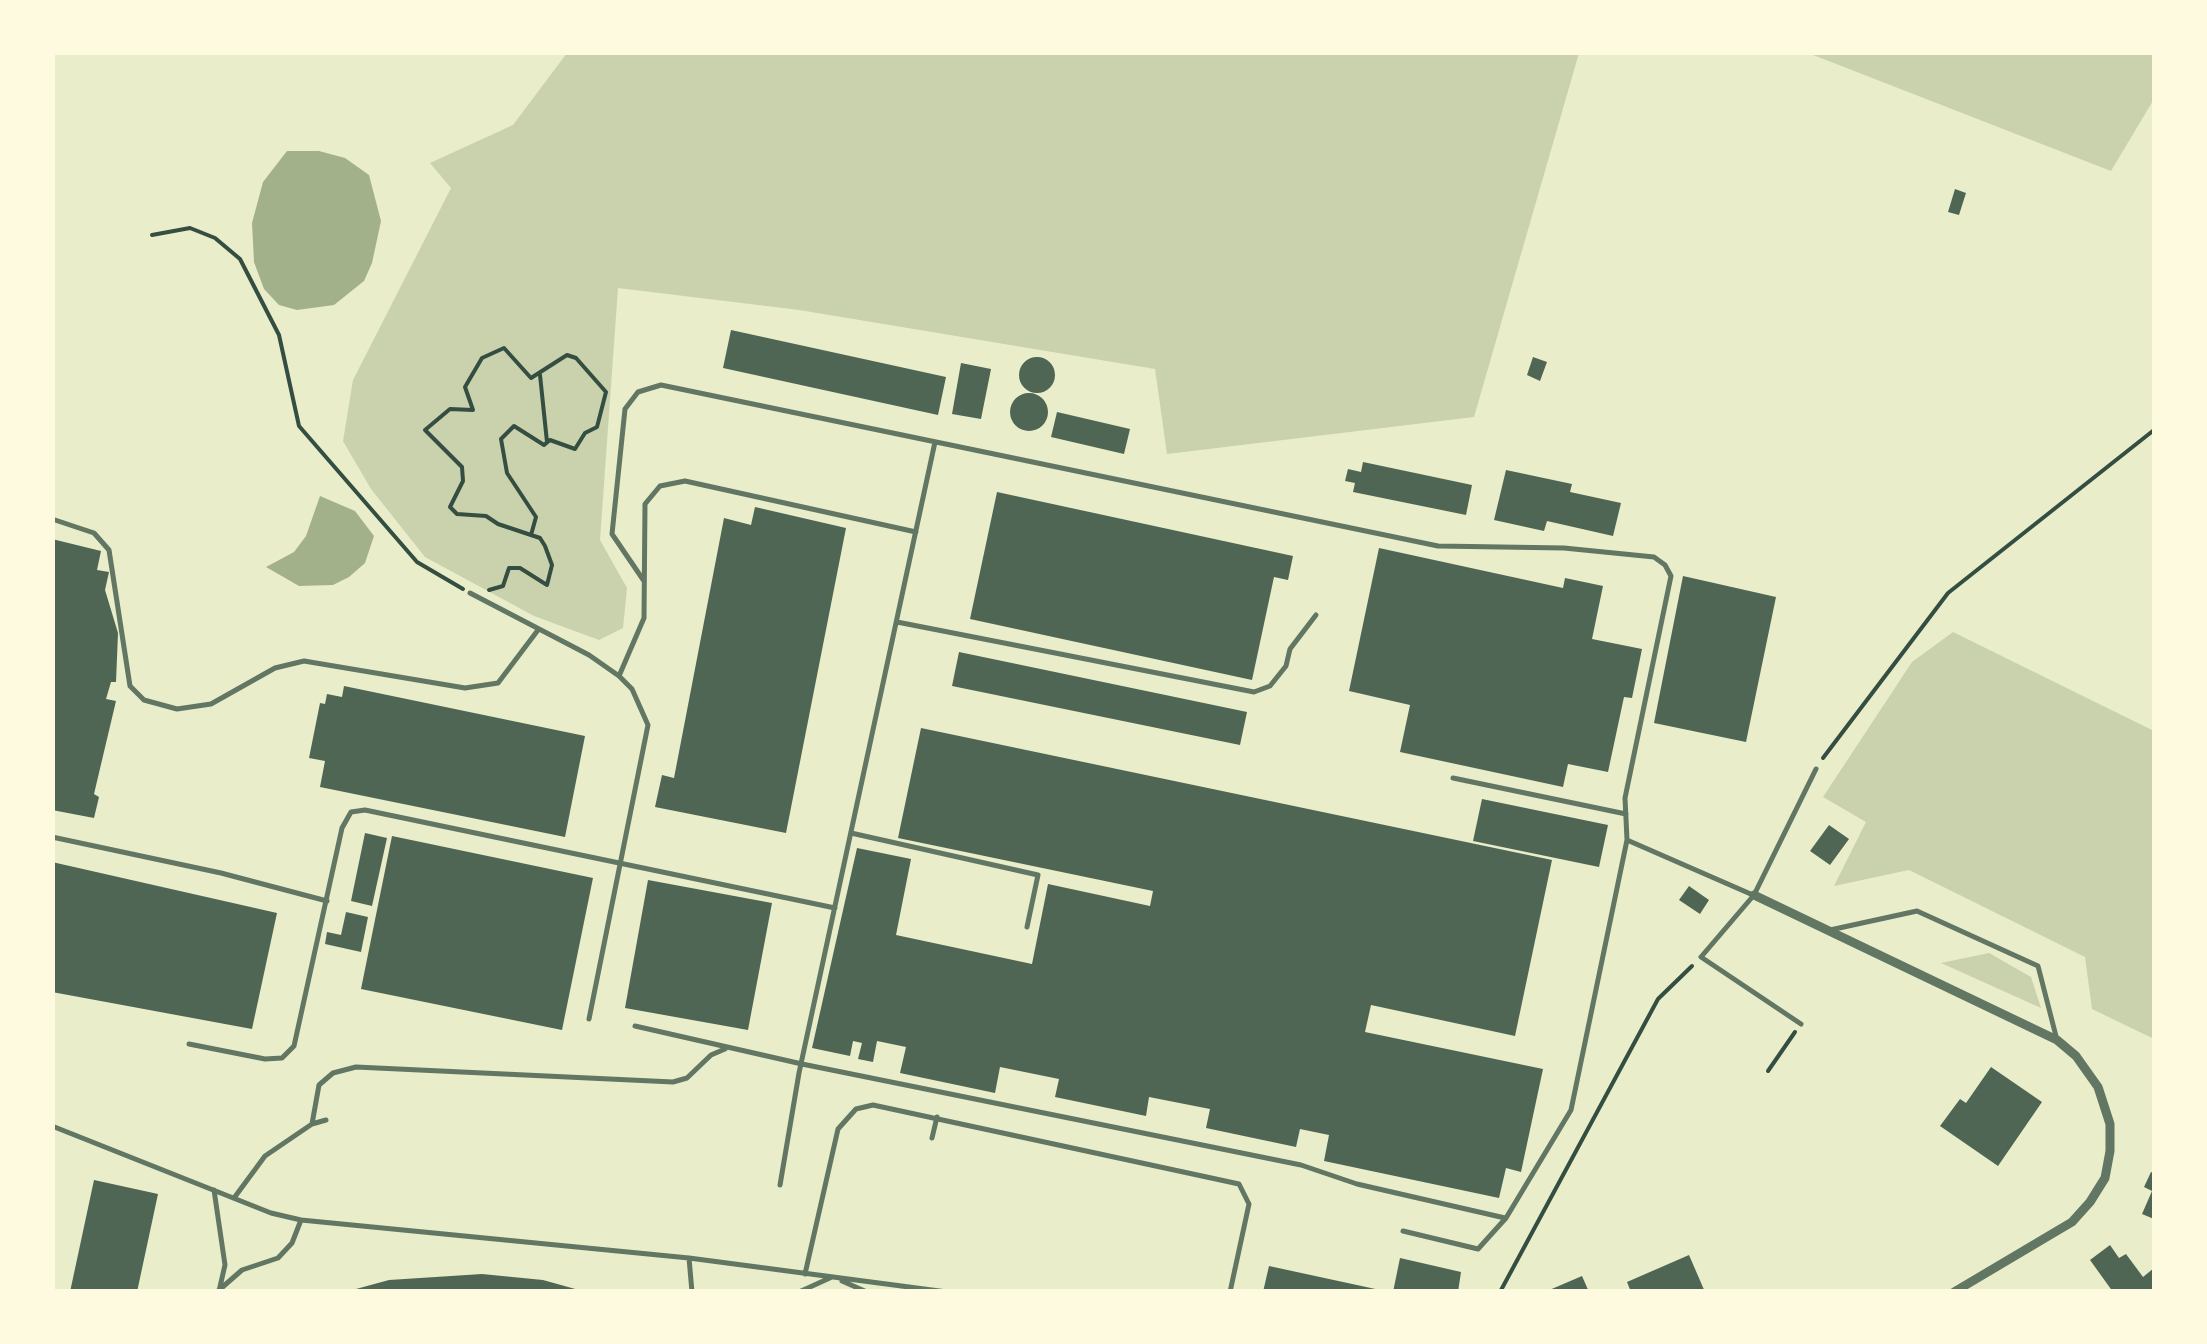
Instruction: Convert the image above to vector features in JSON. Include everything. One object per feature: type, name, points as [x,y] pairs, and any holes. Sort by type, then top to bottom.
[{"type":"street","points":[[1754,896],[2057,1040],[2076,1056],[2098,1087],[2110,1124],[2105,1178],[2072,1222],[1954,1292]]},
{"type":"lane","points":[[644,581],[612,534],[625,409],[638,392],[661,385],[685,386],[1438,546],[1564,548],[1654,558],[1670,576],[1626,814],[1627,840],[1571,1110],[1506,1218],[1478,1249],[1403,1232]]},
{"type":"lane","points":[[780,1185],[802,1064],[935,442]]},
{"type":"lane","points":[[619,676],[644,618],[645,504],[660,486],[686,482],[916,532]]},
{"type":"lane","points":[[52,518],[94,532],[109,550],[130,686],[144,700],[177,709],[212,704],[275,668],[304,660],[465,688],[498,683],[538,630]]},
{"type":"lane","points":[[470,592],[619,676],[640,702],[648,725],[588,1019]]},
{"type":"lane","points":[[897,622],[1254,692],[1270,686],[1286,666],[1290,649],[1316,615]]},
{"type":"lane","points":[[1801,1024],[1701,957],[1754,896],[1816,769]]},
{"type":"lane","points":[[1453,778],[1626,814]]},
{"type":"lane","points":[[188,1044],[265,1059],[282,1058],[294,1046],[342,828],[351,812],[365,810],[835,908]]},
{"type":"lane","points":[[851,833],[1038,875],[1027,926]]},
{"type":"lane","points":[[52,837],[221,873],[327,901]]},
{"type":"lane","points":[[1627,840],[1754,896]]},
{"type":"lane","points":[[1827,930],[1917,911],[2038,966],[2057,1040]]},
{"type":"lane","points":[[634,1026],[1300,1165],[1357,1184],[1506,1218]]},
{"type":"lane","points":[[312,1124],[319,1085],[333,1073],[356,1067],[673,1082],[688,1078],[711,1055],[728,1048]]},
{"type":"lane","points":[[805,1274],[838,1128],[845,1117],[873,1105],[1239,1184],[1249,1204],[1230,1292]]},
{"type":"lane","points":[[932,1138],[937,1117]]},
{"type":"lane","points":[[234,1198],[265,1156],[312,1124],[326,1120]]},
{"type":"lane","points":[[52,1126],[234,1198],[302,1220],[689,1258],[947,1292]]},
{"type":"lane","points":[[214,1190],[226,1265],[218,1291]]},
{"type":"lane","points":[[218,1291],[242,1270],[278,1258],[292,1244],[302,1220]]},
{"type":"lane","points":[[689,1258],[692,1292]]},
{"type":"lane","points":[[799,1292],[832,1277],[867,1292]]},
{"type":"path","points":[[152,234],[190,228],[215,238],[240,259],[279,335],[299,426],[416,562],[470,592]]},
{"type":"path","points":[[490,590],[503,586],[510,568],[520,568],[547,585],[552,580],[545,546],[531,535],[486,516],[458,514],[450,507],[462,481],[462,468],[425,430],[450,410],[473,410],[475,405],[465,387],[482,358],[504,348],[530,378],[568,355],[576,358],[606,392],[597,426],[575,449],[528,439],[514,426],[502,440],[507,473],[536,517],[531,535]]},
{"type":"path","points":[[540,375],[547,442]]},
{"type":"path","points":[[1816,769],[1842,729],[1948,593],[2154,430]]},
{"type":"path","points":[[1500,1292],[1658,998],[1701,957]]},
{"type":"path","points":[[1768,1070],[1801,1024]]},
{"type":"shaded area","points":[[567,53],[1579,53],[1474,417],[1167,454],[1155,369],[799,310],[618,288],[600,540],[627,588],[623,628],[599,640],[534,616],[425,557],[371,489],[343,441],[353,380],[451,188],[430,163],[513,125]]},
{"type":"shaded area","points":[[1808,53],[2154,53],[2154,99],[2111,171]]},
{"type":"shaded area","points":[[287,151],[319,151],[345,158],[369,175],[381,221],[372,263],[364,281],[334,305],[297,310],[279,305],[264,289],[254,262],[252,223],[263,182]]},
{"type":"shaded area","points":[[320,496],[355,511],[374,536],[365,563],[349,577],[333,585],[299,586],[266,567],[294,552],[306,536]]},
{"type":"shaded area","points":[[1953,632],[2154,731],[2154,1039],[2092,1009],[2085,957],[1909,870],[1834,886],[1866,822],[1823,797],[1912,662]]},
{"type":"shaded area","points":[[1989,953],[2031,977],[2041,1008],[1941,963]]},
{"type":"building","points":[[1955,189],[1966,193],[1959,215],[1948,212]]},
{"type":"building","points":[[731,330],[946,377],[938,415],[723,368]]},
{"type":"building","points":[[1037,357],[1050,362],[1055,375],[1050,388],[1037,393],[1024,388],[1019,375],[1024,362]]},
{"type":"building","points":[[1533,357],[1547,362],[1540,381],[1527,375]]},
{"type":"building","points":[[961,363],[991,369],[981,419],[952,414]]},
{"type":"building","points":[[1029,393],[1042,399],[1048,412],[1042,425],[1029,431],[1016,425],[1010,412],[1016,399]]},
{"type":"building","points":[[1057,412],[1130,429],[1124,454],[1051,437]]},
{"type":"building","points":[[1363,462],[1472,485],[1466,515],[1353,492],[1355,483],[1345,481],[1348,469],[1361,472]]},
{"type":"building","points":[[1506,470],[1572,484],[1570,492],[1621,503],[1613,536],[1547,521],[1544,531],[1494,520]]},
{"type":"building","points":[[997,492],[1293,556],[1288,580],[1274,577],[1252,680],[970,619]]},
{"type":"building","points":[[755,507],[846,528],[786,833],[655,807],[662,775],[674,778],[724,518],[751,525]]},
{"type":"building","points":[[52,539],[101,551],[97,570],[109,572],[105,590],[118,633],[116,682],[111,682],[106,699],[116,701],[94,794],[99,797],[94,818],[52,810]]},
{"type":"building","points":[[1379,548],[1563,588],[1565,578],[1603,586],[1592,639],[1642,649],[1632,698],[1624,697],[1608,772],[1568,764],[1563,787],[1400,752],[1410,705],[1349,691]]},
{"type":"building","points":[[1683,576],[1776,597],[1746,742],[1654,723]]},
{"type":"building","points":[[959,652],[1247,712],[1240,745],[952,686]]},
{"type":"building","points":[[344,686],[585,736],[565,837],[320,787],[325,761],[309,758],[320,703],[325,704],[327,694],[342,697]]},
{"type":"building","points":[[921,728],[1552,860],[1515,1036],[1371,1005],[1365,1032],[1543,1069],[1521,1172],[1506,1168],[1499,1198],[1324,1161],[1329,1135],[1300,1129],[1296,1147],[1206,1128],[1210,1109],[1149,1097],[1146,1116],[1055,1097],[1059,1079],[1000,1067],[995,1093],[900,1073],[906,1047],[877,1041],[873,1062],[858,1059],[862,1043],[853,1041],[850,1056],[812,1048],[857,848],[911,859],[896,935],[1032,964],[1048,884],[1150,906],[1153,891],[898,838]]},
{"type":"building","points":[[1482,799],[1608,825],[1599,867],[1473,841]]},
{"type":"building","points":[[1829,825],[1849,839],[1830,865],[1810,851]]},
{"type":"building","points":[[365,833],[387,838],[372,906],[351,901]]},
{"type":"building","points":[[392,836],[593,878],[562,1030],[361,989]]},
{"type":"building","points":[[52,862],[277,913],[252,1029],[52,992]]},
{"type":"building","points":[[648,880],[772,903],[748,1030],[625,1008]]},
{"type":"building","points":[[1689,886],[1709,900],[1700,914],[1679,900]]},
{"type":"building","points":[[346,912],[368,917],[361,952],[325,944],[327,932],[341,935]]},
{"type":"building","points":[[1991,1067],[2042,1102],[1998,1166],[1940,1126],[1960,1099],[1966,1103]]},
{"type":"building","points":[[2151,1172],[2154,1219],[2142,1214],[2152,1191],[2144,1187]]},
{"type":"building","points":[[94,1180],[158,1194],[137,1292],[70,1292]]},
{"type":"building","points":[[2110,1245],[2119,1258],[2126,1254],[2143,1277],[2154,1268],[2154,1292],[2113,1292],[2090,1260]]},
{"type":"building","points":[[1689,1255],[1705,1292],[1631,1292],[1627,1282]]},
{"type":"building","points":[[1400,1258],[1461,1272],[1458,1292],[1393,1292]]},
{"type":"building","points":[[1269,1266],[1380,1290],[1380,1292],[1263,1292]]},
{"type":"building","points":[[482,1274],[543,1280],[586,1292],[345,1292],[389,1280]]},
{"type":"building","points":[[1582,1276],[1589,1292],[1547,1292],[1547,1291]]}]
